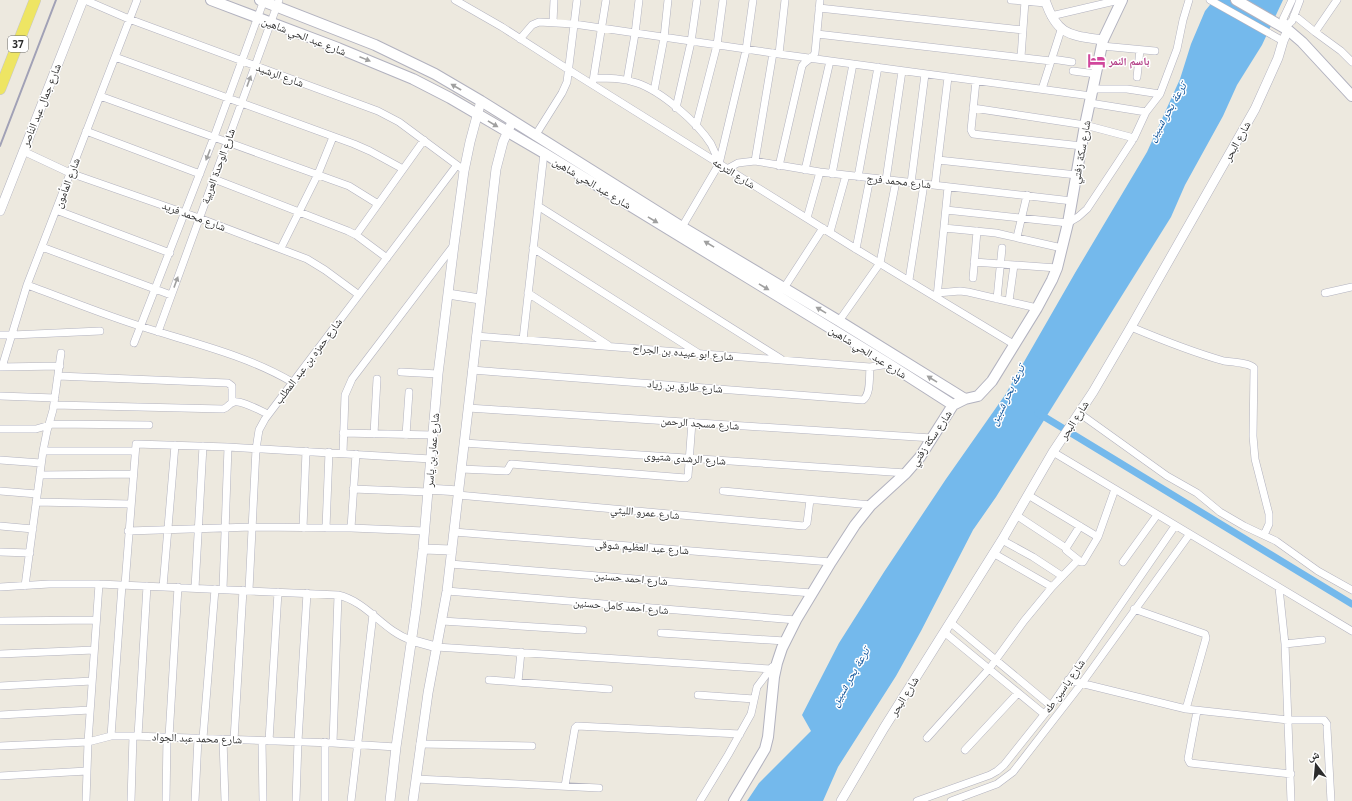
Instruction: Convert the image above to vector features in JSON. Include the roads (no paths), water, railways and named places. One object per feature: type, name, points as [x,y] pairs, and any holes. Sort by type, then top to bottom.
[{"type":"main road","name":"37","points":[[0,69],[28,0]]},
{"type":"main road","name":"37","points":[[0,89],[35,0]]},
{"type":"main road","name":"شارع عبد الحي شاهين","points":[[211,0],[271,22],[413,79],[450,98],[889,364],[953,405]]},
{"type":"main road","name":"شارع عبد الحي شاهين","points":[[263,0],[278,3],[375,45],[435,74],[481,101],[512,122],[682,227],[839,321],[965,399]]},
{"type":"main road","name":"شارع سكة زفتي","points":[[734,801],[765,749],[768,737],[774,666],[785,641],[812,593],[855,525],[872,505],[906,473],[920,457],[953,405],[965,399],[978,396],[992,381],[1038,308],[1052,280],[1057,268],[1068,223],[1085,125],[1103,43],[1121,0]]},
{"type":"main road","points":[[1236,0],[1284,27],[1302,42],[1352,96]]},
{"type":"street","name":"شارع الرشيد","points":[[84,0],[129,19],[378,111],[399,122],[461,168]]},
{"type":"street","name":"شارع جمال عبد الناصر","points":[[0,211],[84,0]]},
{"type":"street","name":"شارع المأمون","points":[[1,367],[27,285],[136,0]]},
{"type":"street","name":"شارع الوحدة العربية","points":[[134,344],[229,99],[259,18],[263,0]]},
{"type":"street","name":"شارع الترعه","points":[[455,0],[502,27],[569,70],[593,81],[719,164],[880,263],[937,295],[1015,345]]},
{"type":"street","points":[[552,22],[554,0]]},
{"type":"street","points":[[536,136],[567,82],[577,0]]},
{"type":"street","points":[[606,0],[593,81],[616,78],[627,80],[654,91],[696,126],[711,144],[719,164]]},
{"type":"street","points":[[627,80],[639,0]]},
{"type":"street","points":[[654,91],[664,38],[668,0]]},
{"type":"street","points":[[676,108],[691,42],[697,0]]},
{"type":"street","points":[[696,126],[717,46],[723,0]]},
{"type":"street","points":[[682,227],[719,164],[746,50],[753,0]]},
{"type":"street","points":[[755,161],[786,0]]},
{"type":"street","points":[[1011,0],[1045,2],[1051,16],[1061,30],[1072,35],[1103,43],[1140,50],[1155,51]]},
{"type":"street","points":[[1051,16],[1121,0]]},
{"type":"street","points":[[946,210],[1068,223],[1078,217],[1087,209],[1118,164],[1134,138],[1146,112],[1160,94],[1177,49],[1189,0]]},
{"type":"street","points":[[1210,0],[1279,38]]},
{"type":"street","points":[[1284,27],[1284,19],[1292,0]]},
{"type":"street","points":[[1284,27],[1292,21],[1300,0]]},
{"type":"street","points":[[1315,32],[1337,0]]},
{"type":"street","points":[[1021,57],[1025,1]]},
{"type":"street","name":"شارع الوحدة العربية","points":[[158,332],[278,3]]},
{"type":"street","points":[[779,166],[802,66],[815,53],[820,4],[1023,30]]},
{"type":"street","points":[[1294,15],[1341,51],[1352,62]]},
{"type":"street","points":[[520,39],[532,25],[539,22],[574,24],[717,46],[1091,96],[1146,112]]},
{"type":"street","name":"شارع البحر","points":[[841,801],[884,728],[1002,540],[1053,452],[1079,413],[1131,327],[1255,109],[1278,58],[1279,38],[1284,27]]},
{"type":"street","points":[[1042,90],[1061,30]]},
{"type":"street","points":[[817,34],[1072,62]]},
{"type":"street","points":[[1137,77],[1140,50]]},
{"type":"street","points":[[115,57],[370,151],[403,169]]},
{"type":"street","points":[[805,170],[830,61]]},
{"type":"street","points":[[832,174],[853,64]]},
{"type":"street","points":[[858,177],[878,68]]},
{"type":"street","points":[[886,180],[902,71]]},
{"type":"street","points":[[1073,71],[1096,74]]},
{"type":"street","points":[[911,183],[924,74]]},
{"type":"street","points":[[935,185],[948,77]]},
{"type":"street","points":[[976,81],[971,130],[973,134],[1082,146]]},
{"type":"street","points":[[1091,96],[1127,89],[1160,94]]},
{"type":"street","points":[[100,96],[349,186],[378,204]]},
{"type":"street","name":"شارع عمار بن ياسر","points":[[390,801],[423,549],[438,374],[454,245],[461,168],[481,101]]},
{"type":"street","points":[[973,108],[1085,125],[1134,138]]},
{"type":"street","points":[[413,801],[420,744],[436,647],[447,592],[496,169],[500,150],[512,122]]},
{"type":"street","points":[[86,131],[200,174]]},
{"type":"street","points":[[281,248],[318,174],[333,137]]},
{"type":"street","points":[[356,235],[424,140]]},
{"type":"street","name":"شارع محمد فريد","points":[[23,151],[70,173],[281,248],[316,264],[359,295]]},
{"type":"street","points":[[523,340],[544,154]]},
{"type":"street","points":[[938,160],[1077,175]]},
{"type":"street","name":"شارع محمد فرج","points":[[728,169],[738,163],[755,161],[832,174],[1072,200]]},
{"type":"street","name":"شارع حمزه بن عبد المطلب","points":[[234,740],[252,527],[256,449],[259,430],[268,414],[387,258],[461,168]]},
{"type":"street","points":[[807,218],[820,172]]},
{"type":"street","points":[[830,232],[846,175]]},
{"type":"street","points":[[856,248],[870,178]]},
{"type":"street","points":[[214,179],[356,235],[387,258]]},
{"type":"street","points":[[839,321],[880,263],[896,181]]},
{"type":"street","points":[[909,280],[924,184]]},
{"type":"street","points":[[948,187],[937,295],[960,291],[1038,308]]},
{"type":"street","points":[[1017,237],[1027,196]]},
{"type":"street","points":[[538,206],[783,360]]},
{"type":"street","points":[[56,210],[170,253]]},
{"type":"street","points":[[784,288],[823,228]]},
{"type":"street","points":[[944,228],[1017,237],[1062,248]]},
{"type":"street","points":[[973,278],[977,231]]},
{"type":"street","points":[[343,453],[345,395],[352,379],[454,245]]},
{"type":"street","points":[[42,247],[171,295]]},
{"type":"street","points":[[533,248],[701,354]]},
{"type":"street","points":[[997,299],[1002,248]]},
{"type":"street","points":[[974,262],[1057,268]]},
{"type":"street","points":[[1009,301],[1014,265]]},
{"type":"street","points":[[27,285],[141,327],[245,359],[292,382]]},
{"type":"street","points":[[1325,293],[1352,287]]},
{"type":"street","points":[[528,292],[610,347]]},
{"type":"street","points":[[448,294],[480,299]]},
{"type":"street","points":[[1131,327],[1195,352],[1230,362],[1249,365],[1254,368],[1253,436],[1255,460],[1269,514],[1269,524],[1264,535]]},
{"type":"street","points":[[0,335],[100,331]]},
{"type":"street","name":"شارع ابو عبيده بن الجراح","points":[[476,336],[870,368],[889,364]]},
{"type":"street","points":[[25,586],[41,463],[55,401],[62,353]]},
{"type":"street","points":[[1,367],[60,366]]},
{"type":"street","name":"شارع طارق بن زياد","points":[[472,370],[863,400],[868,392],[870,368]]},
{"type":"street","points":[[401,372],[438,374]]},
{"type":"street","points":[[58,376],[228,383],[232,386],[232,403]]},
{"type":"street","points":[[374,434],[378,379]]},
{"type":"street","points":[[406,435],[408,392]]},
{"type":"street","points":[[0,396],[55,401],[223,408],[228,407],[232,403],[241,403],[268,414]]},
{"type":"street","name":"شارع مسجد الرحمن","points":[[468,408],[932,438]]},
{"type":"street","points":[[1079,413],[1167,476],[1197,493],[1220,512],[1244,526],[1276,541],[1318,571],[1352,590]]},
{"type":"street","points":[[461,469],[507,471],[511,464],[686,478],[688,476],[692,422]]},
{"type":"street","points":[[0,429],[36,429],[53,424],[150,425]]},
{"type":"street","points":[[343,433],[433,435]]},
{"type":"street","name":"شارع الرشدى شتيوى","points":[[464,443],[906,473]]},
{"type":"street","points":[[111,736],[135,445],[175,444],[431,459]]},
{"type":"street","points":[[163,587],[175,444]]},
{"type":"street","points":[[195,588],[202,446]]},
{"type":"street","points":[[223,589],[228,447]]},
{"type":"street","points":[[43,451],[134,451]]},
{"type":"street","points":[[303,528],[306,451]]},
{"type":"street","points":[[326,528],[329,452]]},
{"type":"street","points":[[1053,452],[1352,631]]},
{"type":"street","points":[[351,528],[356,454]]},
{"type":"street","points":[[0,460],[41,463]]},
{"type":"street","points":[[40,475],[132,474]]},
{"type":"street","points":[[353,489],[428,490],[458,493]]},
{"type":"street","points":[[1016,515],[1066,548],[1067,552],[1083,562],[1098,537],[1115,489]]},
{"type":"street","points":[[0,491],[37,494]]},
{"type":"street","points":[[723,491],[872,505]]},
{"type":"street","name":"شارع عمرو الليثي","points":[[458,493],[804,526],[807,523],[810,500]]},
{"type":"street","points":[[1028,495],[1098,537]]},
{"type":"street","points":[[36,502],[130,504]]},
{"type":"street","points":[[1124,562],[1157,515]]},
{"type":"street","points":[[0,526],[33,529]]},
{"type":"street","points":[[1066,548],[1080,526]]},
{"type":"street","points":[[128,531],[252,527],[351,528],[425,531]]},
{"type":"street","name":"شارع ياسين طه","points":[[917,801],[990,775],[998,771],[1004,765],[1051,706],[1102,631],[1177,527]]},
{"type":"street","name":"شارع عبد العظيم شوقى","points":[[454,532],[831,562]]},
{"type":"street","name":"شارع ياسين طه","points":[[951,801],[997,784],[1013,772],[1082,684],[1187,533]]},
{"type":"street","points":[[1002,540],[1033,557],[1062,576]]},
{"type":"street","points":[[423,549],[452,550]]},
{"type":"street","points":[[0,552],[30,553]]},
{"type":"street","points":[[993,554],[1052,587]]},
{"type":"street","points":[[927,738],[993,664],[1024,621],[1052,587],[1078,560]]},
{"type":"street","name":"شارع احمد حسنين","points":[[450,564],[812,593]]},
{"type":"street","points":[[86,801],[88,742],[99,584]]},
{"type":"street","points":[[0,586],[99,584],[338,595],[349,597],[403,637],[436,647],[774,666]]},
{"type":"street","points":[[131,801],[148,586]]},
{"type":"street","points":[[166,801],[168,737],[178,587]]},
{"type":"street","points":[[1279,588],[1285,644],[1291,801]]},
{"type":"street","points":[[195,801],[214,589]]},
{"type":"street","points":[[263,801],[265,741],[278,592]]},
{"type":"street","name":"شارع احمد كامل حسنين","points":[[447,592],[796,620]]},
{"type":"street","points":[[296,801],[307,593]]},
{"type":"street","points":[[333,743],[338,595]]},
{"type":"street","points":[[1134,609],[1205,634],[1206,638],[1186,709]]},
{"type":"street","points":[[351,801],[373,614]]},
{"type":"street","points":[[0,621],[96,620]]},
{"type":"street","points":[[442,621],[583,630]]},
{"type":"street","points":[[950,622],[993,664],[1018,692],[1044,714]]},
{"type":"street","points":[[1102,631],[1114,638]]},
{"type":"street","points":[[944,632],[993,664],[1051,706]]},
{"type":"street","points":[[661,633],[785,641]]},
{"type":"street","points":[[1285,644],[1322,640]]},
{"type":"street","points":[[0,654],[94,650]]},
{"type":"street","points":[[518,682],[520,652]]},
{"type":"street","points":[[700,801],[751,714],[757,687],[774,666]]},
{"type":"street","points":[[489,680],[609,689]]},
{"type":"street","points":[[1068,680],[1197,711],[1288,720],[1321,719],[1327,724],[1331,801]]},
{"type":"street","points":[[0,686],[92,682]]},
{"type":"street","points":[[965,750],[1018,692]]},
{"type":"street","points":[[698,695],[754,699]]},
{"type":"street","points":[[0,715],[90,710]]},
{"type":"street","points":[[1197,711],[1188,759],[1190,763],[1291,774]]},
{"type":"street","points":[[565,786],[575,728],[580,725],[740,734]]},
{"type":"street","name":"شارع محمد عبد الجواد","points":[[0,746],[88,742],[111,736],[135,736],[324,742],[396,747]]},
{"type":"street","points":[[223,739],[225,801]]},
{"type":"street","points":[[324,742],[325,801]]},
{"type":"street","points":[[420,744],[532,746]]},
{"type":"street","points":[[0,776],[87,771]]},
{"type":"street","points":[[416,779],[598,788]]},
{"type":"water","name":"ترعة بحر شبين","points":[[1214,0],[1283,0],[1262,45],[1237,85],[1223,116],[1185,185],[1171,217],[996,497],[973,530],[921,631],[896,676],[838,767],[823,801],[747,801],[759,783],[811,731],[802,715],[839,643],[946,479],[1005,395],[1147,152],[1180,79],[1191,44],[1205,11]]},
{"type":"waterway","points":[[1038,413],[1352,604]]},
{"type":"railway","points":[[0,146],[56,0]]},
{"type":"place","name":"باسم النمر","points":[[1096,61]]}]
